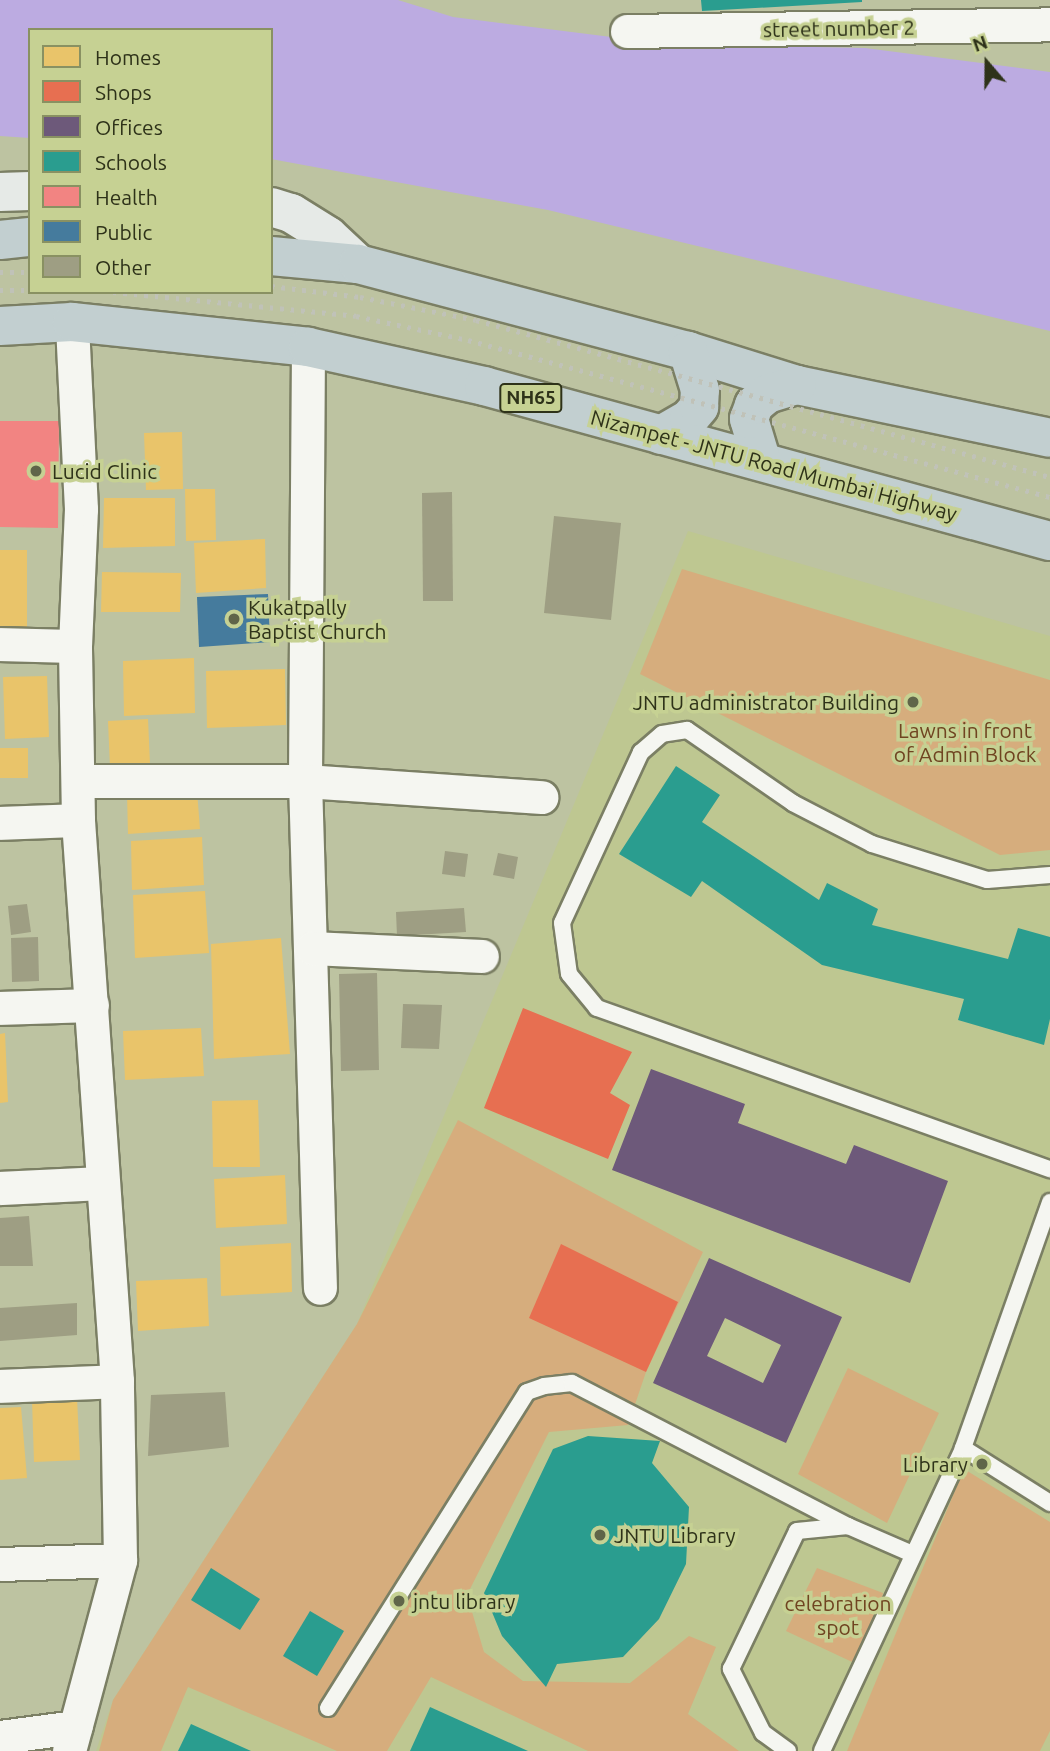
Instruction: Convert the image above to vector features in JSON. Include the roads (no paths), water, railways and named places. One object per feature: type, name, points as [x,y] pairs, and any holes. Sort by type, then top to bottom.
[{"type":"highway","points":[[0,240],[28,237]]},
{"type":"highway","points":[[273,256],[358,264],[688,351],[797,386],[1050,438]]},
{"type":"highway","name":"Nizampet - JNTU Road Mumbai Highway","points":[[0,326],[72,322],[308,347],[484,386],[661,435],[761,459],[1050,541]]},
{"type":"highway","points":[[661,435],[689,419],[699,407],[701,390],[688,351]]},
{"type":"highway","points":[[761,459],[748,419],[754,405],[767,394],[797,386]]},
{"type":"street","name":"street number 2","points":[[627,31],[1050,24]]},
{"type":"street","points":[[0,192],[28,191]]},
{"type":"street","points":[[273,208],[291,213],[328,236],[358,264]]},
{"type":"street","points":[[0,339],[72,322],[82,509],[75,646],[80,781],[78,820],[92,1005],[101,1183],[117,1381],[120,1560],[72,1739],[0,1737]]},
{"type":"street","points":[[308,347],[305,781],[320,1288]]},
{"type":"street","points":[[0,644],[75,646]]},
{"type":"street","points":[[80,781],[305,781],[541,797]]},
{"type":"street","points":[[0,823],[78,820]]},
{"type":"street","points":[[312,948],[482,956]]},
{"type":"street","points":[[0,1008],[92,1005]]},
{"type":"street","points":[[0,1188],[101,1183]]},
{"type":"street","points":[[0,1386],[117,1381]]},
{"type":"street","points":[[0,1564],[120,1560]]},
{"type":"lane","points":[[1050,875],[987,880],[872,844],[793,803],[687,730],[662,734],[641,752],[562,923],[569,974],[597,1008],[1050,1170]]},
{"type":"lane","points":[[822,1751],[910,1553],[963,1448],[1044,1235],[1050,1202]]},
{"type":"lane","points":[[328,1708],[527,1392],[544,1386],[572,1383],[848,1526],[910,1553]]},
{"type":"lane","points":[[963,1448],[1050,1503]]},
{"type":"lane","points":[[788,1751],[763,1733],[732,1669],[797,1531],[848,1526]]},
{"type":"railway","points":[[0,272],[28,272]]},
{"type":"railway","points":[[273,286],[360,297],[476,320],[1050,477]]},
{"type":"railway","points":[[0,290],[28,290]]},
{"type":"railway","points":[[133,294],[356,316],[468,340],[1050,497]]},
{"type":"place","name":"Lucid Clinic","points":[[36,471]]},
{"type":"place","name":"Kukatpally Baptist Church","points":[[234,619]]},
{"type":"place","name":"JNTU administrator Building","points":[[913,702]]},
{"type":"place","name":"Library","points":[[982,1464]]},
{"type":"place","name":"JNTU Library","points":[[600,1535]]},
{"type":"place","name":"jntu library","points":[[399,1601]]},
{"type":"park label","name":"Lawns in front of Admin Block","points":[[965,742]]},
{"type":"park label","name":"celebration spot","points":[[838,1615]]}]
